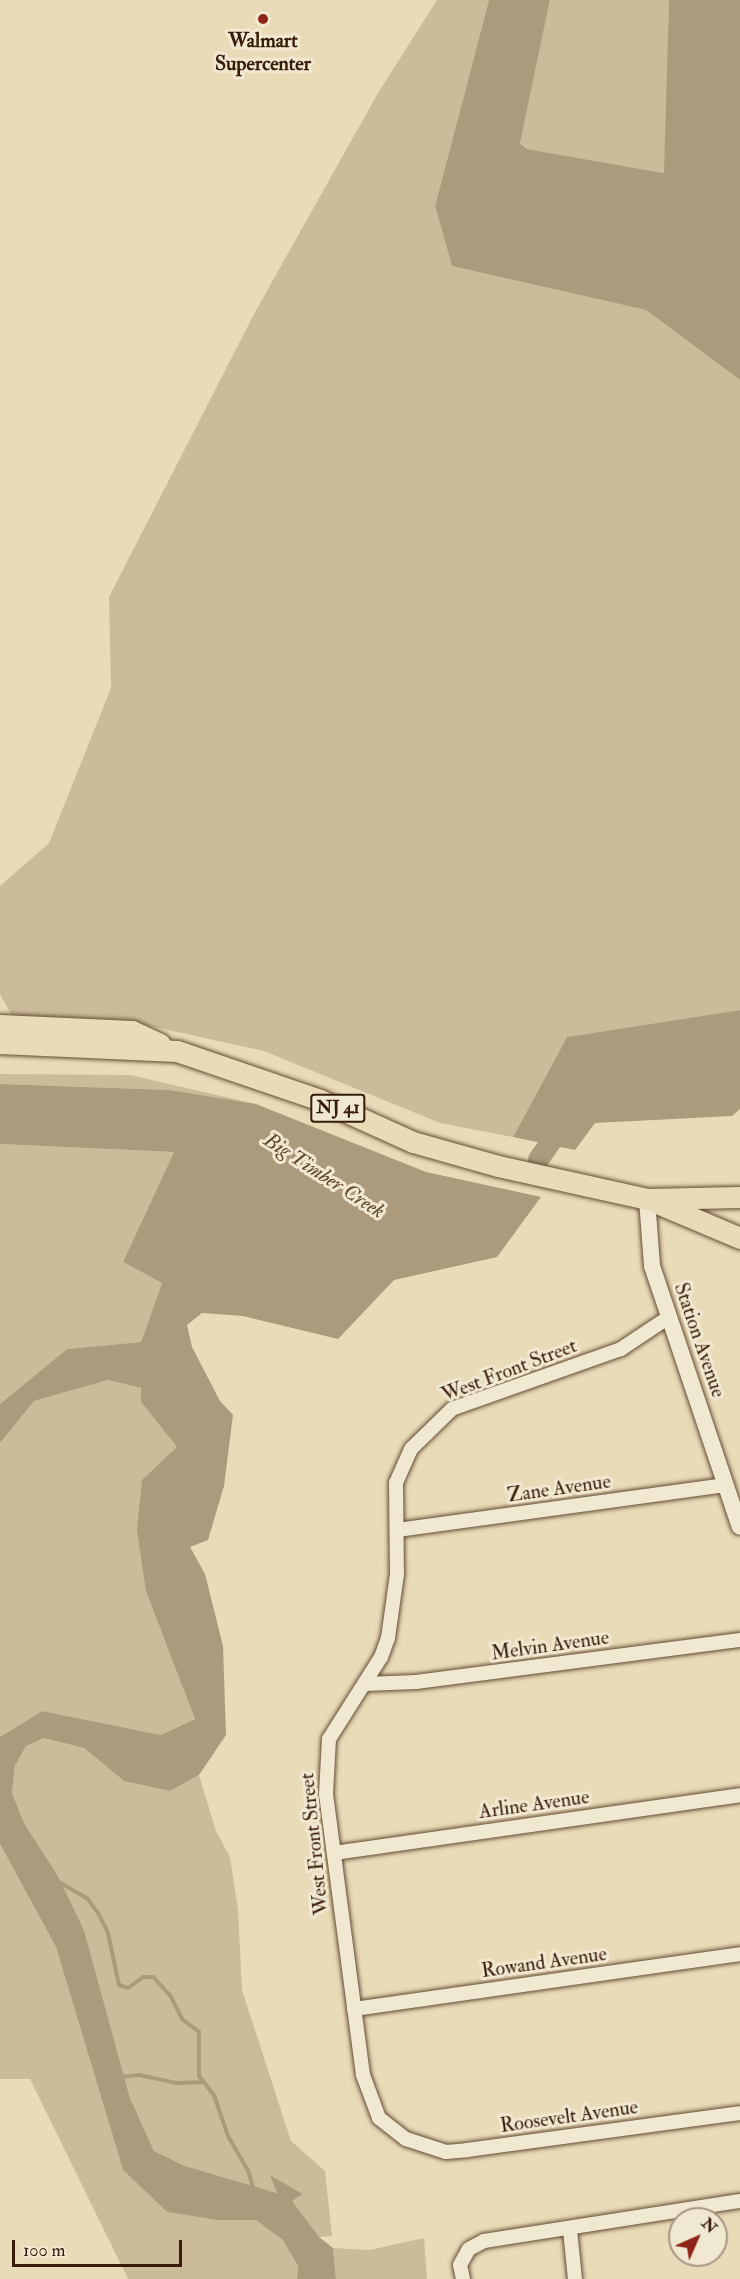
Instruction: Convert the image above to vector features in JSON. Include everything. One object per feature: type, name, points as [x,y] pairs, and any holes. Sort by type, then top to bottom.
[{"type":"main road","points":[[0,1025],[132,1031],[177,1051]]},
{"type":"main road","name":"NJ 41","points":[[0,1043],[177,1051],[320,1100],[412,1142],[498,1166],[570,1180],[647,1199],[733,1197]]},
{"type":"main road","points":[[733,1197],[720,1202],[717,1214],[737,1236]]},
{"type":"main road","points":[[647,1199],[737,1236]]},
{"type":"street","name":"Station Avenue","points":[[647,1199],[652,1266],[740,1527]]},
{"type":"street","name":"West Front Street","points":[[406,2139],[380,2118],[372,2104],[363,2075],[326,1794],[328,1739],[365,1684],[388,1638],[397,1574],[396,1483],[401,1466],[439,1418],[452,1409],[621,1349],[669,1317]]},
{"type":"street","name":"Zane Avenue","points":[[397,1530],[726,1485]]},
{"type":"street","name":"Melvin Avenue","points":[[365,1684],[417,1682],[740,1640]]},
{"type":"street","name":"Arline Avenue","points":[[334,1853],[740,1795]]},
{"type":"street","name":"Rowand Avenue","points":[[354,2009],[740,1954]]},
{"type":"street","name":"Roosevelt Avenue","points":[[406,2139],[446,2152],[740,2113]]},
{"type":"street","points":[[463,2279],[460,2265],[469,2249],[484,2241],[570,2230],[740,2201]]},
{"type":"street","points":[[570,2230],[575,2279]]},
{"type":"shaded area","points":[[437,0],[489,0],[435,206],[452,266],[646,310],[740,380],[740,1010],[567,1037],[513,1137],[440,1123],[264,1051],[136,1023],[12,1016],[0,994],[0,886],[49,843],[111,688],[109,597],[254,314],[378,93]]},
{"type":"shaded area","points":[[550,0],[669,0],[665,173],[527,149],[520,142]]},
{"type":"shaded area","points":[[0,1074],[130,1075],[256,1104],[170,1090],[0,1084]]},
{"type":"shaded area","points":[[0,1144],[174,1152],[123,1262],[162,1283],[141,1342],[67,1349],[0,1404]]},
{"type":"shaded area","points":[[108,1380],[141,1388],[141,1402],[177,1447],[155,1610],[195,1719],[161,1735],[42,1711],[0,1737],[0,1443],[34,1401]]},
{"type":"shaded area","points":[[44,1738],[84,1748],[124,1781],[170,1791],[199,1775],[216,1831],[230,1857],[238,1910],[242,1990],[291,2141],[325,2171],[332,2236],[319,2237],[291,2201],[303,2194],[271,2176],[277,2193],[185,2166],[154,2151],[130,2098],[84,1930],[58,1876],[24,1823],[12,1793],[15,1766],[26,1746]]},
{"type":"shaded area","points":[[0,1844],[56,1947],[123,2170],[167,2212],[217,2220],[256,2220],[283,2239],[298,2266],[297,2279],[128,2279],[30,2079],[0,2079]]},
{"type":"shaded area","points":[[424,2238],[427,2279],[336,2279],[333,2248],[370,2250]]},
{"type":"water","points":[[489,0],[550,0],[520,143],[527,149],[664,173],[669,0],[740,0],[740,380],[646,310],[452,266],[435,206]]},
{"type":"water","points":[[740,1010],[740,1109],[732,1116],[595,1123],[575,1150],[513,1137],[567,1037]]},
{"type":"water","points":[[0,1084],[170,1090],[256,1104],[426,1172],[541,1197],[497,1257],[394,1280],[338,1339],[243,1316],[202,1313],[187,1325],[192,1347],[220,1401],[233,1415],[224,1486],[208,1540],[190,1547],[205,1574],[223,1646],[226,1735],[199,1775],[170,1791],[124,1781],[84,1748],[44,1738],[26,1746],[15,1766],[12,1793],[24,1823],[58,1876],[84,1930],[130,2098],[154,2151],[185,2166],[277,2193],[270,2175],[303,2194],[292,2201],[319,2237],[333,2248],[336,2279],[297,2279],[298,2266],[283,2240],[256,2220],[217,2220],[167,2212],[123,2170],[56,1947],[0,1844],[0,1737],[42,1711],[161,1735],[195,1719],[146,1591],[137,1530],[142,1480],[177,1447],[141,1402],[141,1388],[108,1380],[34,1401],[0,1443],[0,1404],[67,1349],[141,1342],[162,1283],[123,1262],[174,1152],[0,1144]]},
{"type":"waterway","name":"Big Timber Creek","points":[[538,1159],[564,1122]]},
{"type":"waterway","points":[[57,1881],[87,1898],[98,1913],[108,1933],[119,1985],[128,1988],[143,1977],[153,1977],[170,1995],[182,2019],[199,2032],[199,2076],[214,2095],[228,2136],[248,2170],[253,2188]]},
{"type":"waterway","points":[[121,2077],[139,2075],[177,2083],[202,2082]]},
{"type":"place","name":"Walmart Supercenter","points":[[263,19]]}]
